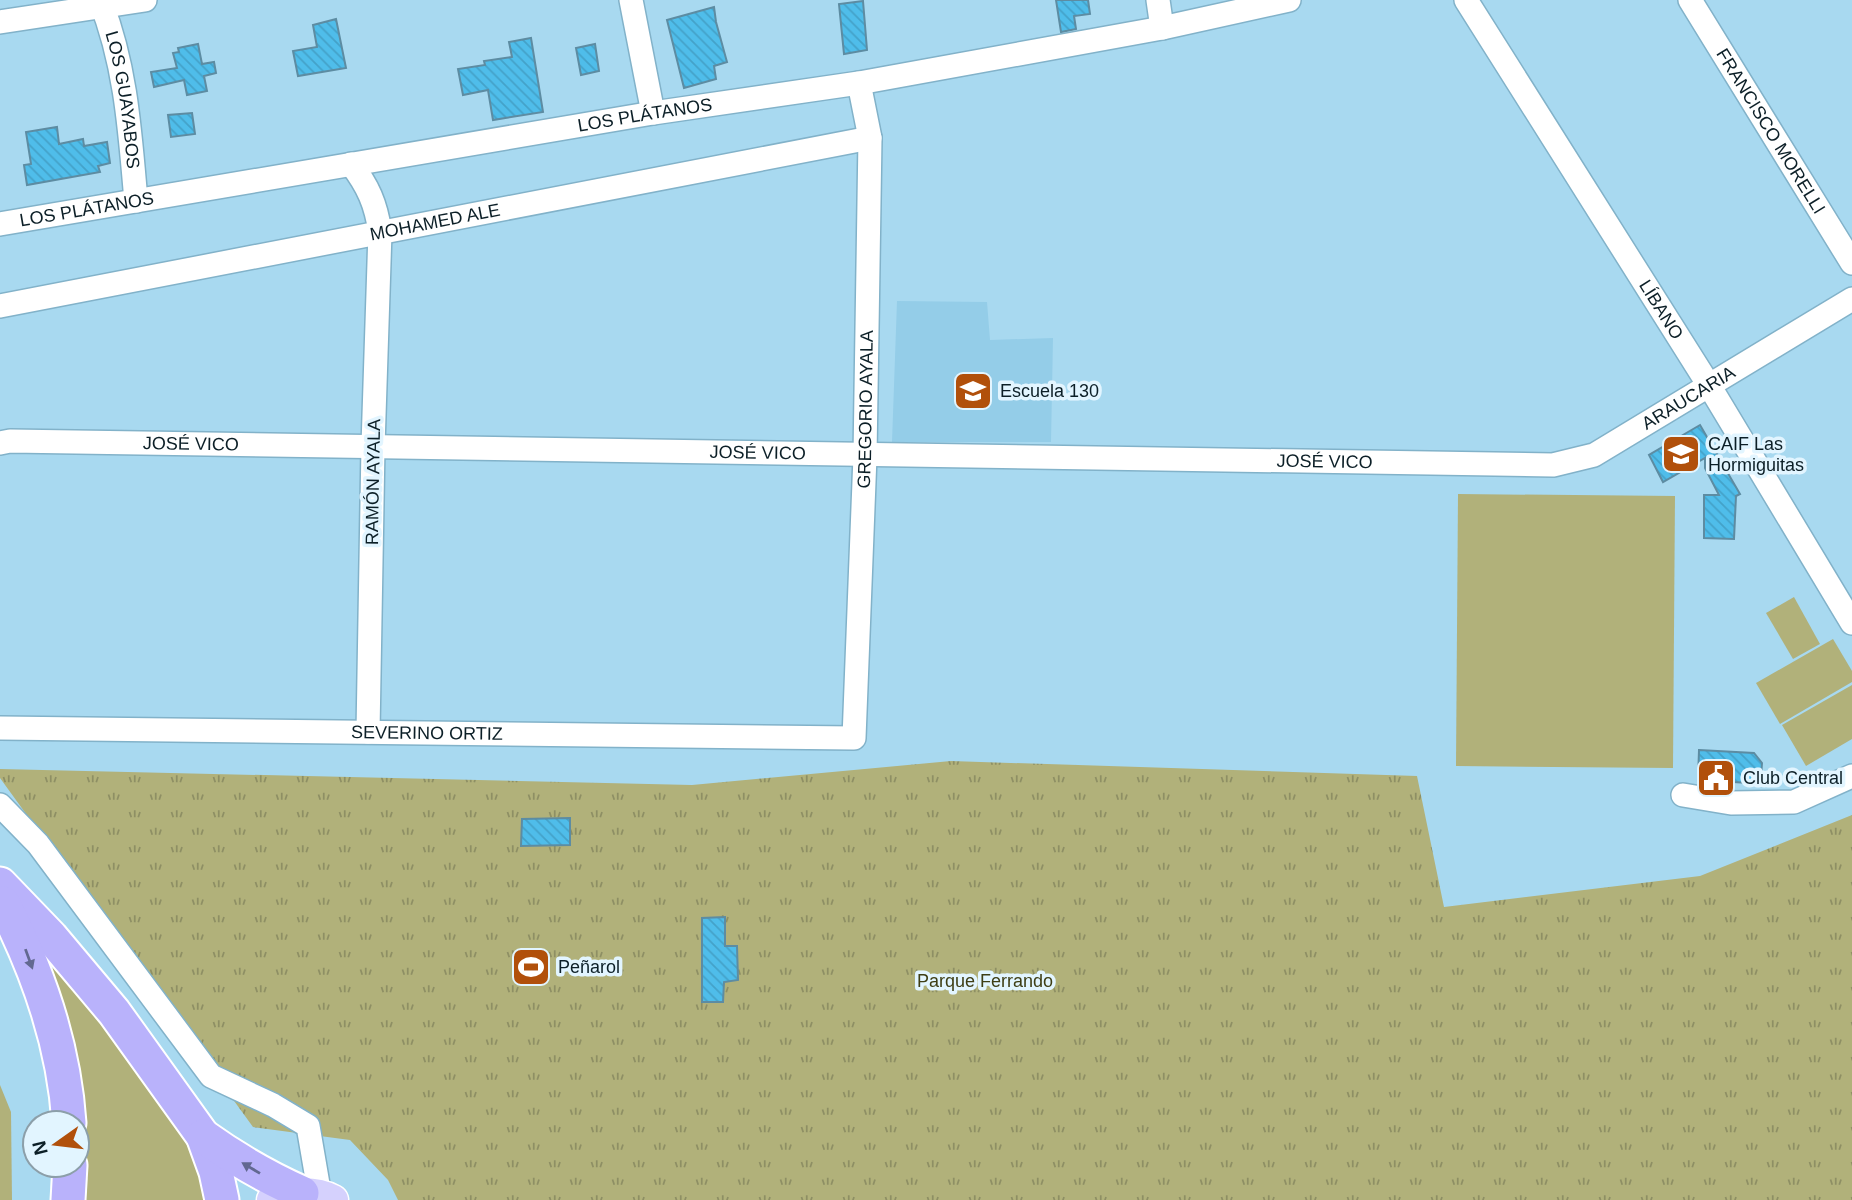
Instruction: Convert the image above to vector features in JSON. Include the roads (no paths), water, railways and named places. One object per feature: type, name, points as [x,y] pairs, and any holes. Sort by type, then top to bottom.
[{"type":"highway","points":[[0,884],[51,937],[114,1012],[203,1136],[216,1172],[222,1200]]},
{"type":"highway","points":[[0,897],[23,942],[56,1035],[66,1109]]},
{"type":"highway","points":[[203,1136],[267,1178],[307,1197]]},
{"type":"highway","points":[[68,1200],[69,1179]]},
{"type":"street","points":[[0,22],[102,4],[145,0]]},
{"type":"street","points":[[631,0],[653,113]]},
{"type":"street","points":[[1158,0],[1162,28]]},
{"type":"street","name":"LOS PLÁTANOS","points":[[0,224],[653,113],[859,83],[1162,28],[1289,0]]},
{"type":"street","name":"LÍBANO","points":[[1466,0],[1710,387],[1852,623]]},
{"type":"street","name":"FRANCISCO MORELLI","points":[[1690,0],[1852,263]]},
{"type":"street","name":"LOS GUAYABOS","points":[[102,4],[119,53],[127,102],[136,201]]},
{"type":"street","name":"GREGORIO AYALA","points":[[854,738],[865,456],[870,138],[859,83]]},
{"type":"street","name":"MOHAMED ALE","points":[[0,306],[870,138]]},
{"type":"street","name":"RAMÓN AYALA","points":[[351,164],[367,185],[377,208],[380,232],[368,732]]},
{"type":"street","name":"ARAUCARIA","points":[[1515,466],[1553,465],[1594,455],[1852,299]]},
{"type":"street","name":"JOSÉ VICO","points":[[0,443],[373,446],[1515,466]]},
{"type":"street","name":"SEVERINO ORTIZ","points":[[0,728],[854,738]]},
{"type":"street","points":[[1684,794],[1731,803],[1794,802],[1852,776]]},
{"type":"street","points":[[0,805],[38,844],[211,1076],[299,1120],[297,1138],[307,1197]]},
{"type":"place","name":"Escuela 130","points":[[973,391]]},
{"type":"place","name":"CAIF Las Hormiguitas","points":[[1681,454]]},
{"type":"place","name":"Club Central","points":[[1716,778]]},
{"type":"place","name":"Peñarol","points":[[531,967]]},
{"type":"park label","name":"Parque Ferrando","points":[[985,981]]}]
